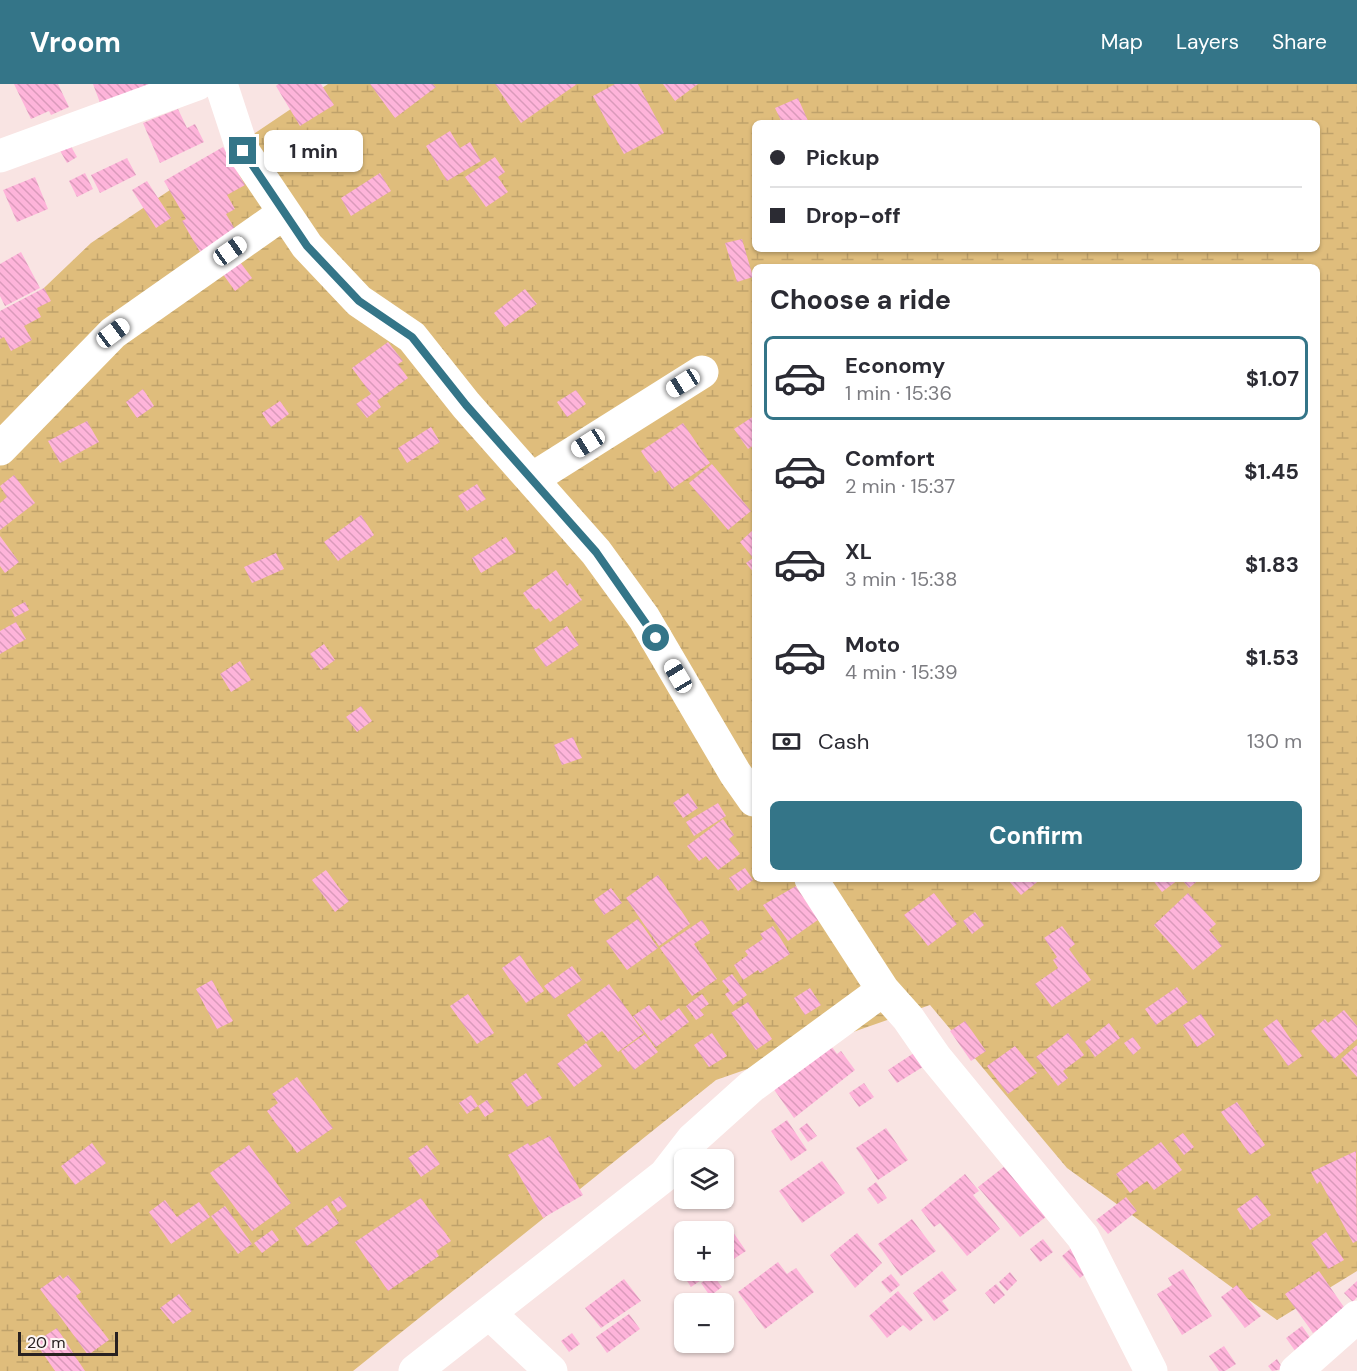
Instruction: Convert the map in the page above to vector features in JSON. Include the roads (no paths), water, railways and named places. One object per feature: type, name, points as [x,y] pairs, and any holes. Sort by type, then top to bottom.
[{"type":"street","points":[[0,156],[197,84]]},
{"type":"street","points":[[220,84],[243,151],[307,246],[359,301],[412,337],[466,405],[596,552],[644,618],[735,773],[752,797]]},
{"type":"street","points":[[0,449],[113,333],[284,213]]},
{"type":"street","points":[[532,479],[702,372]]},
{"type":"street","points":[[813,882],[883,990],[908,1018],[935,1057],[1083,1237],[1151,1371]]},
{"type":"street","points":[[415,1371],[665,1175],[693,1139],[752,1086],[883,990]]},
{"type":"street","points":[[489,1313],[551,1371]]},
{"type":"street","points":[[1296,1371],[1357,1317]]}]
